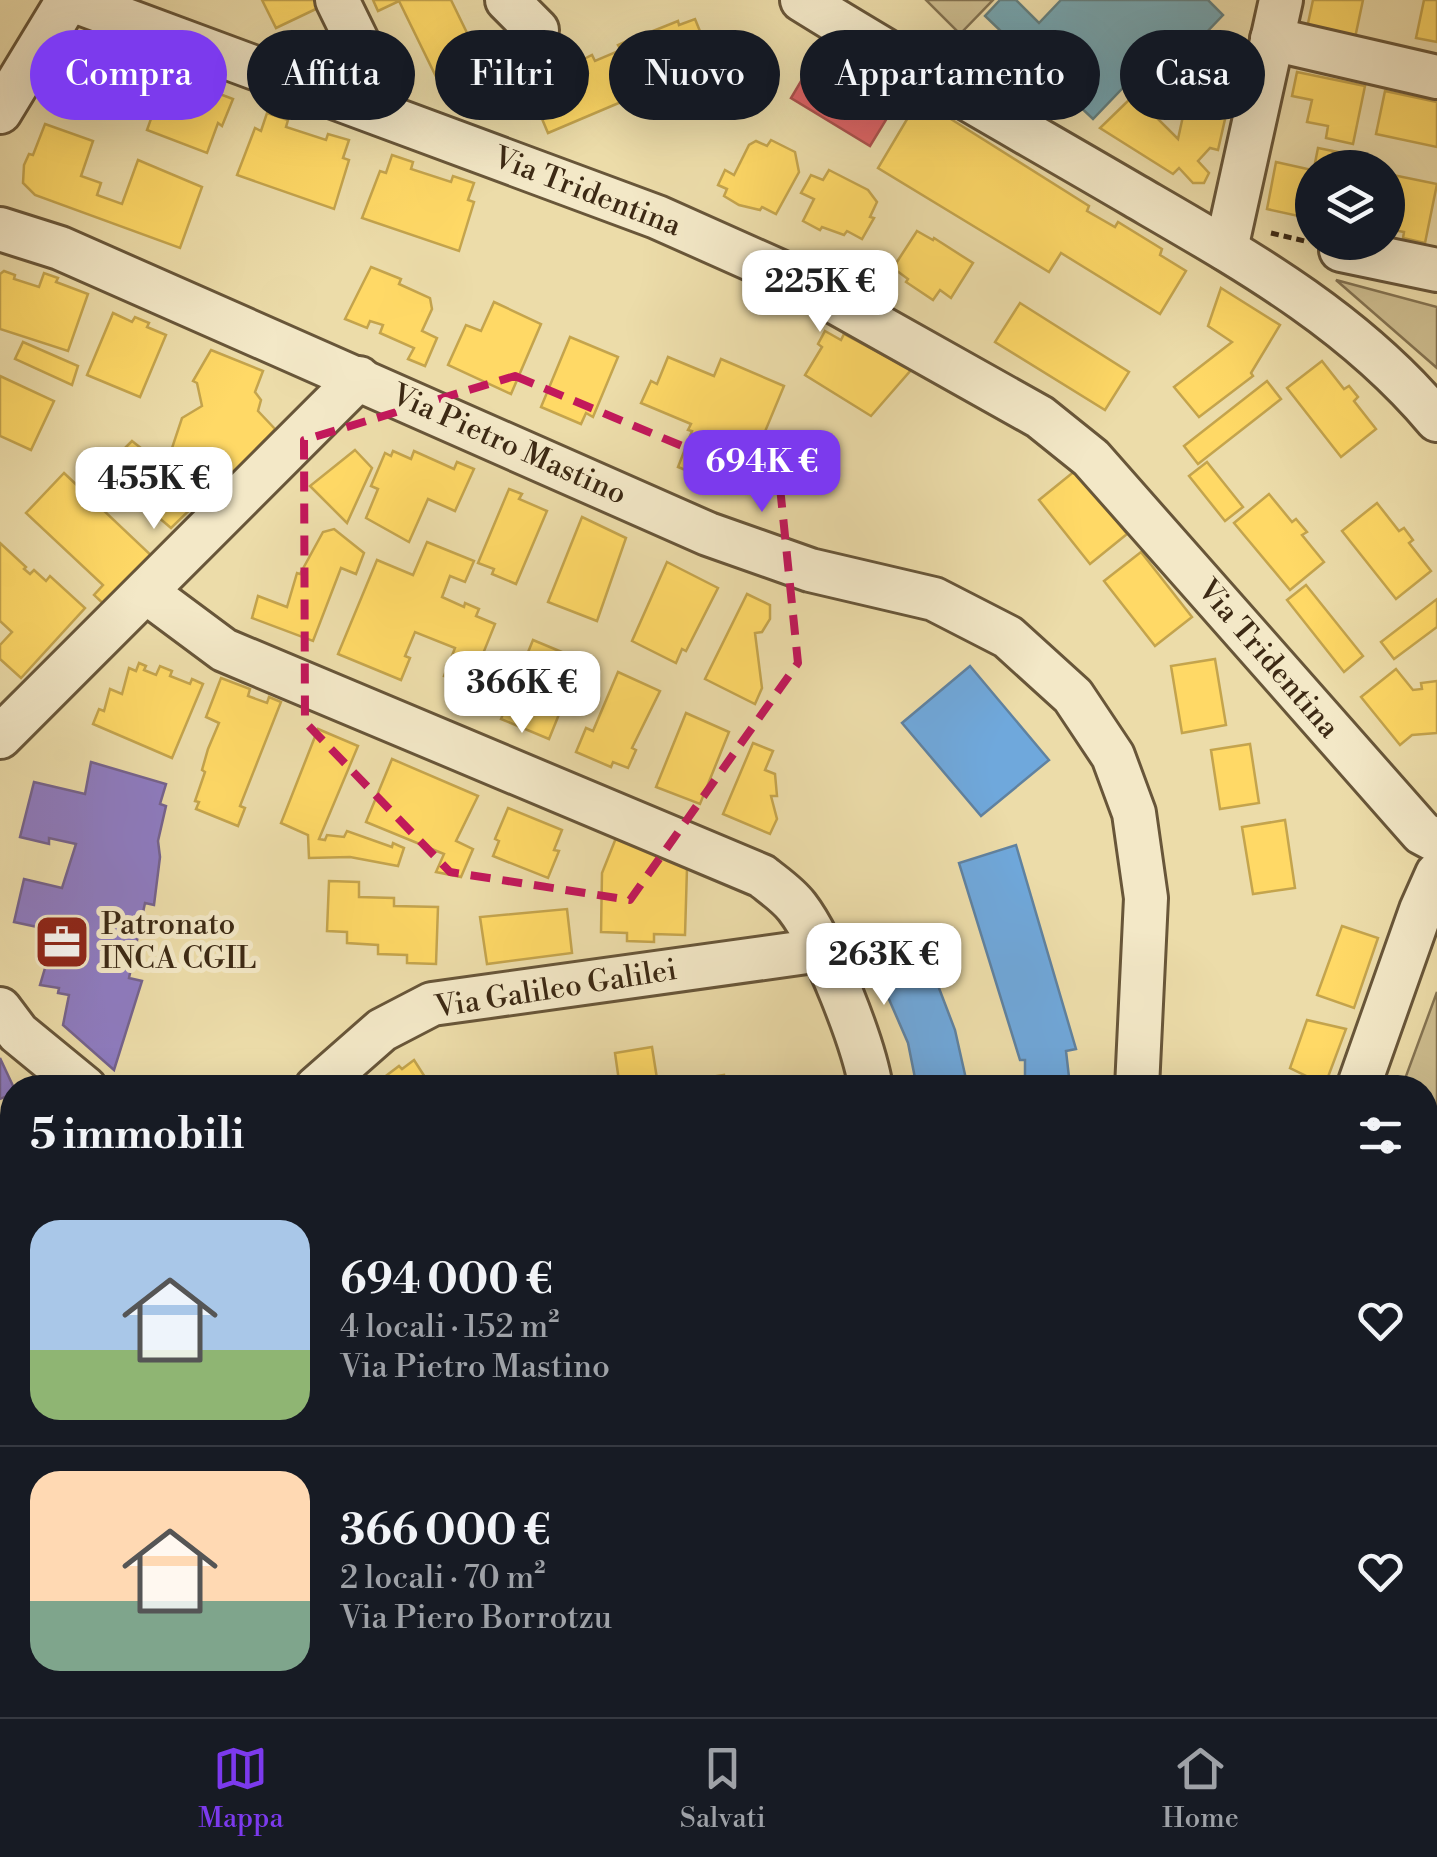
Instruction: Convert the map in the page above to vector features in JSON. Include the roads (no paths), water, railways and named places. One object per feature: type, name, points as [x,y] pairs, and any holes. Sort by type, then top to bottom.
[{"type":"street","points":[[0,112],[70,0]]},
{"type":"street","name":"Via Tridentina","points":[[70,0],[657,216],[787,275],[1040,417],[1092,458],[1422,834],[1437,840]]},
{"type":"street","points":[[337,0],[352,30]]},
{"type":"street","points":[[508,0],[537,30]]},
{"type":"street","points":[[825,5],[1226,249],[1334,320],[1401,377],[1437,420]]},
{"type":"street","points":[[1226,249],[1276,20],[1437,77]]},
{"type":"street","name":"Via Pietro Mastino","points":[[0,229],[60,248],[708,534],[810,570],[934,599],[1008,636],[1073,696],[1114,756],[1134,813],[1146,898],[1138,1075]]},
{"type":"street","points":[[1389,260],[1437,270]]},
{"type":"street","points":[[0,737],[360,378]]},
{"type":"street","points":[[146,592],[224,650],[762,876],[796,905],[821,950],[867,1060],[869,1075]]},
{"type":"street","points":[[1363,1075],[1437,874]]},
{"type":"street","name":"Via Galileo Galilei","points":[[331,1075],[382,1030],[432,1004],[821,950]]},
{"type":"street","points":[[0,1009],[18,1033],[69,1075]]},
{"type":"place","name":"Patronato INCA CGIL","points":[[62,942]]}]
